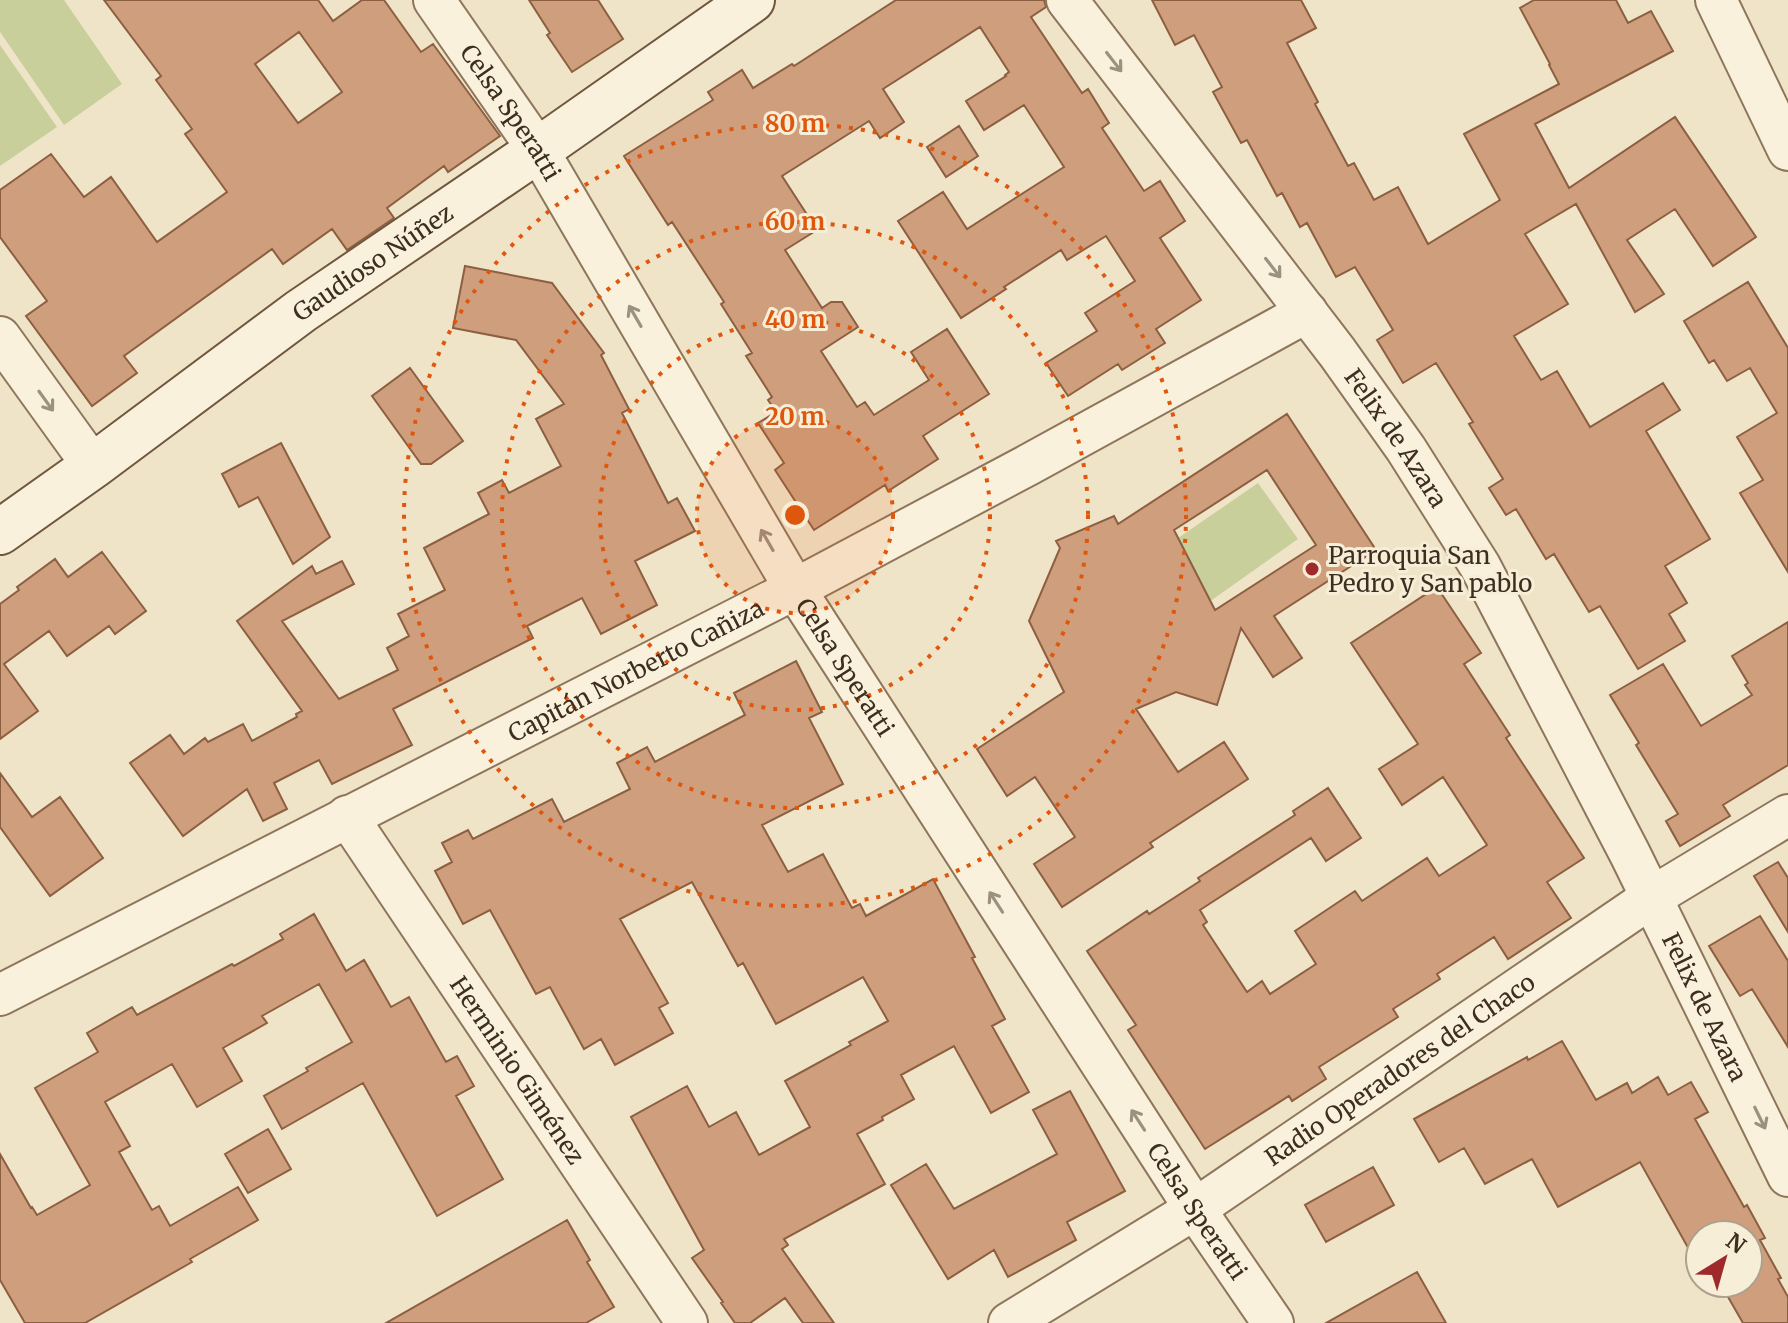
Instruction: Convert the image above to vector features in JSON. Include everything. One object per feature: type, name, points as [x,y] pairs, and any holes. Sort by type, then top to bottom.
[{"type":"street","name":"Celsa Speratti","points":[[434,0],[538,150],[795,589],[1195,1209],[1273,1323]]},
{"type":"street","name":"Gaudioso Núñez","points":[[0,532],[301,311],[752,0]]},
{"type":"street","name":"Felix de Azara","points":[[1067,0],[1307,312],[1406,449],[1480,566],[1652,897],[1788,1176]]},
{"type":"street","points":[[1716,0],[1788,150]]},
{"type":"street","name":"Capitán Norberto Cañiza","points":[[0,995],[795,589],[1307,312]]},
{"type":"street","points":[[0,337],[93,466]]},
{"type":"street","name":"Radio Operadores del Chaco","points":[[1009,1323],[1195,1209],[1652,897],[1788,815]]},
{"type":"street","name":"Herminio Giménez","points":[[347,816],[687,1323]]},
{"type":"green space","points":[[0,0],[64,0],[122,84],[64,125],[0,32]]},
{"type":"green space","points":[[0,45],[57,127],[0,166]]},
{"type":"green space","points":[[1258,483],[1298,539],[1209,602],[1168,545]]},
{"type":"building","points":[[104,0],[318,0],[333,21],[362,0],[384,0],[421,52],[433,44],[500,136],[448,172],[444,166],[387,208],[394,218],[347,250],[332,229],[283,264],[272,249],[124,356],[137,373],[92,406],[26,316],[47,301],[0,237],[0,190],[51,154],[84,197],[111,177],[157,242],[227,192],[185,134],[192,129],[156,80],[161,76]],"holes":[[[299,32],[342,92],[298,123],[255,64]]]},
{"type":"building","points":[[529,0],[598,0],[623,39],[572,72],[547,35],[550,33]]},
{"type":"building","points":[[896,0],[1044,0],[1046,7],[1031,17],[1082,93],[1088,89],[1109,123],[1102,128],[1144,191],[1160,181],[1185,221],[1160,238],[1201,300],[1156,329],[1165,343],[1122,370],[1118,364],[1068,396],[1046,363],[1097,331],[1085,313],[1135,281],[1106,236],[1067,260],[1061,250],[961,318],[898,221],[943,192],[967,229],[1064,167],[1024,105],[984,130],[966,101],[1009,72],[980,27],[883,89],[904,122],[880,138],[869,121],[782,176],[817,230],[785,250],[822,308],[831,302],[842,302],[858,327],[821,351],[857,407],[865,402],[874,415],[929,380],[911,352],[947,329],[989,394],[923,436],[938,459],[888,491],[885,485],[814,530],[775,470],[784,463],[758,423],[776,412],[768,400],[772,397],[746,356],[752,353],[721,304],[724,302],[672,222],[668,225],[624,156],[713,100],[708,92],[742,70],[753,88],[792,64],[794,66]]},
{"type":"building","points":[[1152,0],[1301,0],[1316,28],[1287,43],[1318,102],[1315,104],[1348,166],[1354,163],[1374,200],[1398,187],[1428,244],[1500,200],[1464,134],[1559,84],[1520,8],[1534,0],[1616,0],[1628,23],[1651,11],[1673,51],[1535,124],[1569,188],[1675,117],[1756,237],[1713,266],[1675,209],[1627,240],[1664,294],[1635,312],[1576,204],[1525,234],[1568,304],[1514,336],[1541,380],[1557,371],[1590,427],[1663,383],[1680,410],[1646,431],[1710,539],[1665,566],[1687,603],[1669,614],[1685,641],[1638,669],[1600,606],[1589,612],[1554,554],[1546,559],[1516,509],[1506,515],[1489,488],[1503,479],[1469,424],[1473,422],[1436,363],[1403,383],[1377,340],[1393,330],[1355,267],[1336,277],[1307,223],[1300,227],[1282,193],[1277,196],[1247,140],[1241,143],[1213,92],[1222,87],[1194,35],[1175,45]]},
{"type":"building","points":[[959,126],[978,156],[946,177],[927,147]]},
{"type":"building","points":[[465,266],[552,283],[604,353],[601,355],[629,409],[622,413],[668,503],[677,498],[695,531],[635,561],[657,605],[601,634],[582,598],[527,626],[533,638],[393,709],[412,745],[332,784],[319,760],[274,783],[287,809],[263,821],[247,789],[183,836],[130,763],[170,735],[184,754],[205,738],[208,742],[243,724],[252,741],[297,717],[296,714],[302,711],[237,621],[312,566],[316,574],[342,561],[354,584],[282,621],[339,699],[398,670],[387,648],[409,636],[398,614],[445,590],[424,548],[489,514],[478,493],[502,480],[509,493],[561,466],[536,419],[564,404],[516,340],[453,328]]},
{"type":"building","points":[[1748,282],[1788,348],[1788,572],[1740,493],[1763,480],[1737,437],[1777,413],[1750,368],[1727,381],[1714,360],[1709,363],[1684,321]]},
{"type":"building","points":[[410,368],[463,441],[431,464],[421,464],[372,396]]},
{"type":"building","points":[[1287,414],[1376,550],[1274,616],[1302,658],[1273,677],[1241,628],[1217,705],[1176,692],[1136,709],[1178,772],[1224,742],[1248,779],[1150,843],[1153,847],[1062,907],[1034,864],[1075,837],[1035,777],[1007,796],[977,749],[1064,692],[1029,621],[1060,548],[1056,541],[1114,516],[1118,524]],"holes":[[[1267,470],[1316,545],[1215,610],[1174,530]]]},
{"type":"building","points":[[281,443],[330,537],[293,564],[258,497],[239,507],[222,474]]},
{"type":"building","points":[[102,552],[146,611],[115,634],[109,626],[67,656],[49,631],[4,664],[38,711],[0,739],[0,604],[55,559],[68,577]]},
{"type":"building","points":[[1437,587],[1481,653],[1464,664],[1510,735],[1506,738],[1584,858],[1547,882],[1571,918],[1508,959],[1494,937],[1437,974],[1440,979],[1393,1009],[1398,1017],[1319,1067],[1326,1079],[1292,1101],[1289,1096],[1205,1149],[1128,1030],[1136,1025],[1087,951],[1147,911],[1149,914],[1200,881],[1198,878],[1295,815],[1293,811],[1328,788],[1361,838],[1326,861],[1311,838],[1200,910],[1207,922],[1203,925],[1247,992],[1262,981],[1270,994],[1316,964],[1295,931],[1355,891],[1362,901],[1427,858],[1439,876],[1487,845],[1443,777],[1402,805],[1379,769],[1418,744],[1351,643]]},
{"type":"building","points":[[1788,622],[1788,765],[1723,805],[1730,816],[1680,846],[1666,821],[1678,814],[1610,695],[1663,664],[1701,726],[1752,695],[1732,656]]},
{"type":"building","points":[[796,661],[822,712],[809,718],[843,784],[762,825],[788,872],[823,854],[852,908],[860,904],[866,916],[933,879],[1005,1019],[992,1026],[1029,1092],[991,1113],[954,1046],[901,1075],[914,1099],[857,1134],[885,1184],[784,1239],[788,1245],[782,1249],[834,1323],[803,1323],[785,1298],[750,1323],[735,1323],[692,1258],[704,1250],[631,1117],[687,1086],[709,1127],[736,1112],[759,1155],[810,1127],[785,1081],[888,1021],[863,977],[776,1024],[743,963],[738,966],[692,882],[620,919],[668,1003],[659,1008],[673,1033],[615,1065],[601,1039],[584,1049],[550,987],[536,994],[490,910],[463,924],[435,871],[452,862],[442,843],[468,830],[473,839],[552,799],[564,822],[630,789],[617,763],[647,747],[655,762],[745,715],[734,693]]},
{"type":"building","points":[[0,773],[32,817],[60,797],[103,858],[50,896],[0,827]]},
{"type":"building","points":[[1778,862],[1788,878],[1788,932],[1754,876]]},
{"type":"building","points":[[314,914],[346,971],[364,960],[391,1007],[409,997],[446,1062],[457,1056],[474,1086],[456,1096],[503,1179],[437,1216],[363,1083],[282,1129],[264,1096],[352,1042],[319,984],[262,1016],[267,1023],[223,1048],[242,1081],[197,1107],[172,1064],[105,1102],[130,1146],[119,1152],[152,1210],[159,1206],[170,1226],[238,1187],[258,1220],[85,1323],[25,1323],[0,1280],[0,1154],[37,1215],[90,1185],[35,1088],[98,1052],[87,1033],[132,1007],[137,1015],[232,964],[234,966],[283,939],[280,934]]},
{"type":"building","points":[[1760,916],[1788,961],[1788,1047],[1752,989],[1740,996],[1709,946]]},
{"type":"building","points":[[1562,1041],[1596,1100],[1627,1083],[1632,1093],[1658,1077],[1668,1095],[1691,1082],[1708,1112],[1695,1119],[1744,1207],[1747,1205],[1755,1219],[1684,1219],[1684,1240],[1640,1162],[1558,1207],[1532,1159],[1485,1184],[1464,1148],[1439,1162],[1414,1119],[1527,1057],[1528,1060]]},
{"type":"building","points":[[1070,1091],[1125,1191],[1067,1222],[1076,1240],[1008,1277],[994,1250],[948,1279],[891,1185],[926,1164],[954,1209],[1057,1154],[1033,1110]]},
{"type":"building","points":[[268,1129],[291,1169],[248,1193],[225,1154]]},
{"type":"building","points":[[1373,1167],[1394,1205],[1326,1242],[1305,1205]]},
{"type":"building","points":[[567,1220],[614,1307],[586,1323],[386,1323]]},
{"type":"building","points":[[1764,1247],[1788,1297],[1788,1323],[1743,1323],[1729,1299],[1764,1299]]},
{"type":"building","points":[[1417,1272],[1446,1323],[1326,1323]]},
{"type":"place","name":"Parroquia San Pedro y San pablo","points":[[1312,569]]}]
